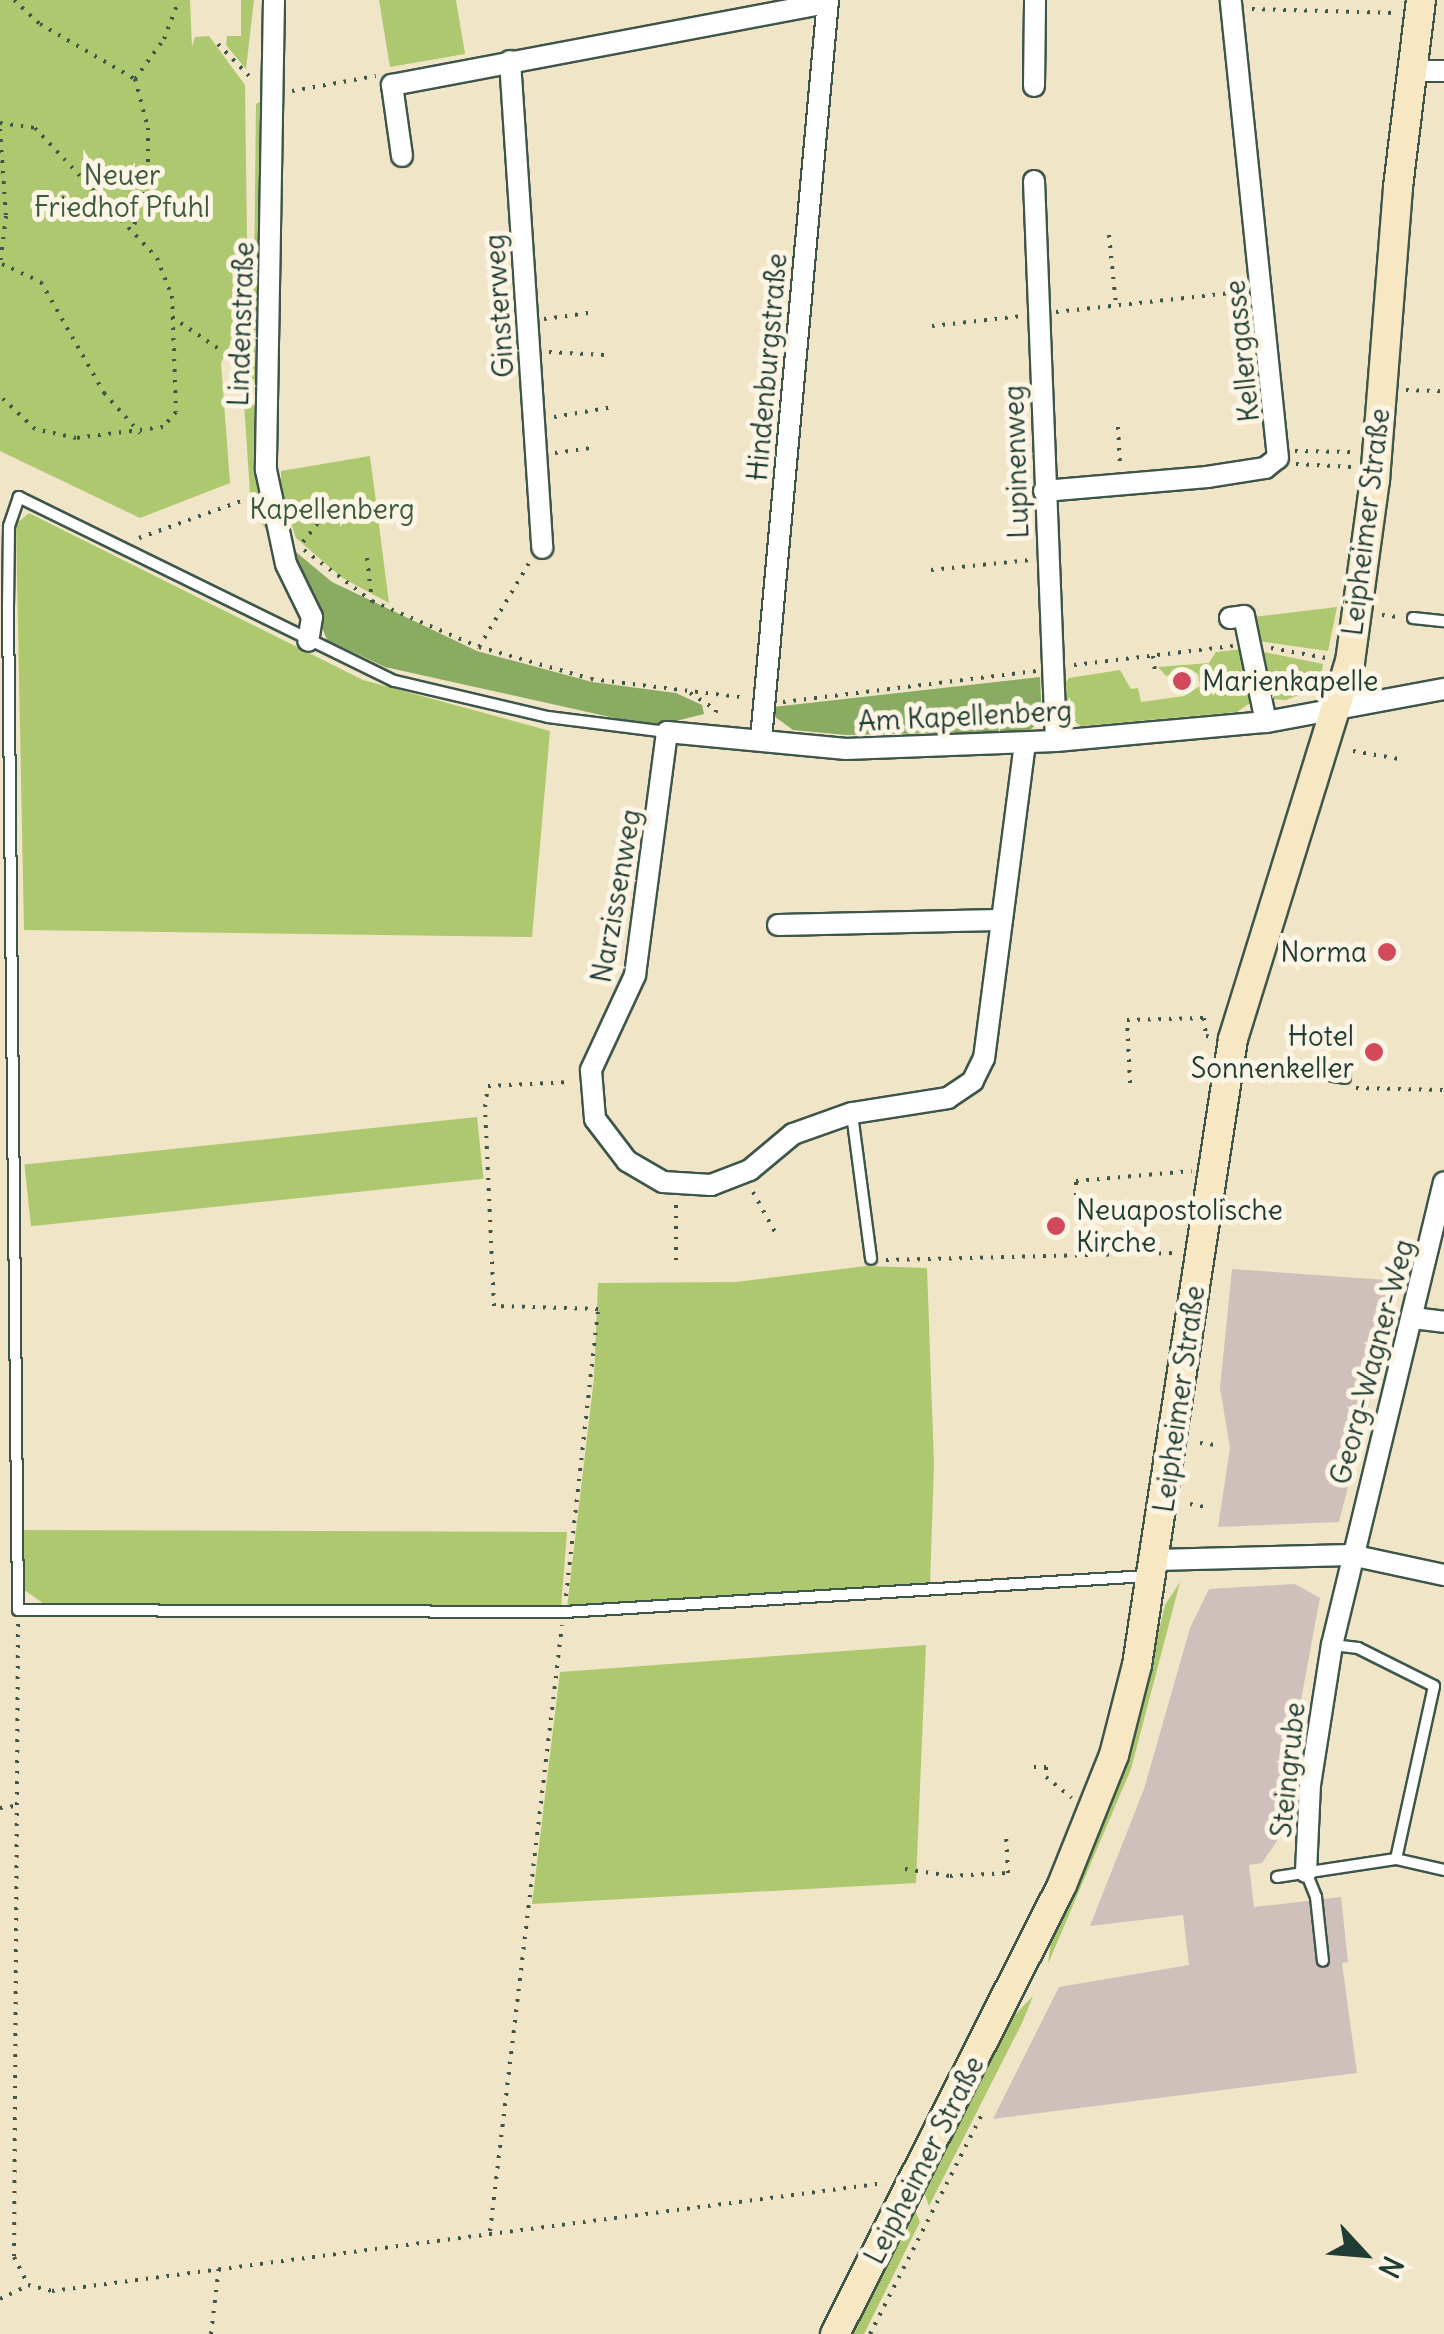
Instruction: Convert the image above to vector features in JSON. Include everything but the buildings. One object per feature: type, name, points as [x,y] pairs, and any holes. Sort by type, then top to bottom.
[{"type":"main road","name":"Leipheimer Straße","points":[[835,2334],[999,2016],[1094,1810],[1132,1683],[1155,1568],[1233,1039],[1340,708],[1410,71],[1408,6]]},
{"type":"street","name":"Lindenstraße","points":[[274,0],[266,470],[286,564],[312,617],[308,641]]},
{"type":"street","points":[[1034,86],[1035,0]]},
{"type":"street","points":[[402,156],[392,85],[828,2]]},
{"type":"street","name":"Hindenburgstraße","points":[[761,739],[828,2]]},
{"type":"street","name":"Kellergasse","points":[[1044,491],[1266,468],[1279,454],[1265,290],[1231,4]]},
{"type":"street","name":"Ginsterweg","points":[[510,61],[542,548]]},
{"type":"street","points":[[1410,71],[1444,71]]},
{"type":"street","name":"Lupinenweg","points":[[1034,180],[1056,741]]},
{"type":"street","points":[[1230,618],[1244,616],[1266,722]]},
{"type":"street","name":"Am Kapellenberg","points":[[667,732],[846,749],[1024,743],[1266,722],[1444,688]]},
{"type":"street","name":"Narzissenweg","points":[[590,1081],[635,976],[667,732]]},
{"type":"street","points":[[590,1081],[596,1119],[627,1161],[663,1182],[711,1185],[750,1170],[793,1134],[852,1112],[948,1098],[974,1081],[984,1058],[998,920],[1024,743]]},
{"type":"street","points":[[778,924],[998,920]]},
{"type":"street","name":"Georg-Wagner-Weg","points":[[1351,1555],[1444,1182]]},
{"type":"street","points":[[1413,1318],[1444,1322]]},
{"type":"street","points":[[1155,1568],[1351,1555],[1444,1575]]},
{"type":"street","name":"Steingrube","points":[[1306,1872],[1310,1785],[1351,1555]]},
{"type":"lane","points":[[667,732],[548,717],[394,681],[19,497],[9,526],[8,604],[18,1610],[564,1612],[1155,1568]]},
{"type":"lane","points":[[1413,618],[1444,620]]},
{"type":"lane","points":[[1332,1076],[1347,1083]]},
{"type":"lane","points":[[852,1112],[871,1259]]},
{"type":"lane","points":[[1332,1645],[1358,1648],[1434,1686],[1396,1858]]},
{"type":"lane","name":"Steingrube","points":[[1306,1872],[1396,1858],[1444,1870]]},
{"type":"lane","points":[[1277,1877],[1306,1872],[1316,1897],[1323,1961]]},
{"type":"path","points":[[14,0],[40,24],[136,78],[148,128],[148,182],[132,230]]},
{"type":"path","points":[[136,78],[164,39],[178,0]]},
{"type":"path","points":[[1231,4],[1408,6]]},
{"type":"path","points":[[218,44],[252,79]]},
{"type":"path","points":[[274,93],[381,75],[392,85]]},
{"type":"path","points":[[0,396],[35,429],[53,435],[140,433],[163,427],[176,412],[172,296],[157,258],[35,128],[0,126],[1,264],[41,282],[104,393],[140,433]]},
{"type":"path","points":[[1109,235],[1116,305]]},
{"type":"path","points":[[932,326],[1265,290]]},
{"type":"path","points":[[528,321],[589,313]]},
{"type":"path","points":[[172,317],[242,364]]},
{"type":"path","points":[[530,354],[604,356]]},
{"type":"path","points":[[1406,390],[1444,391]]},
{"type":"path","points":[[534,420],[613,407]]},
{"type":"path","points":[[1118,427],[1121,484]]},
{"type":"path","points":[[536,455],[590,448]]},
{"type":"path","points":[[1279,454],[1367,460]]},
{"type":"path","points":[[1279,454],[1367,460]]},
{"type":"path","points":[[124,550],[148,530],[247,499]]},
{"type":"path","points":[[300,546],[324,515]]},
{"type":"path","points":[[290,537],[372,601],[479,647],[591,678],[751,699]]},
{"type":"path","points":[[479,647],[542,548]]},
{"type":"path","points":[[366,558],[372,601]]},
{"type":"path","points":[[932,570],[1047,558]]},
{"type":"path","points":[[1058,667],[1243,645]]},
{"type":"path","points":[[1257,645],[1332,659]]},
{"type":"path","points":[[1153,656],[1155,673]]},
{"type":"path","points":[[772,703],[1041,670]]},
{"type":"path","points":[[686,690],[716,710],[713,736]]},
{"type":"path","points":[[1353,751],[1398,758]]},
{"type":"path","points":[[1130,1084],[1127,1020],[1204,1018],[1206,1036],[1233,1039]]},
{"type":"path","points":[[490,2233],[598,1309],[494,1306],[485,1107],[488,1086],[590,1081]]},
{"type":"path","points":[[1347,1083],[1444,1090]]},
{"type":"path","points":[[1076,1206],[1076,1181],[1211,1173]]},
{"type":"path","points":[[757,1181],[750,1186],[775,1232]]},
{"type":"path","points":[[676,1260],[673,1205],[686,1202]]},
{"type":"path","points":[[871,1259],[1199,1252]]},
{"type":"path","points":[[1200,1442],[1216,1445]]},
{"type":"path","points":[[1190,1504],[1205,1507]]},
{"type":"path","points":[[18,1610],[14,2258],[28,2285]]},
{"type":"path","points":[[1034,1768],[1046,1767],[1046,1777],[1072,1798]]},
{"type":"path","points":[[0,1808],[17,1806]]},
{"type":"path","points":[[906,1870],[1008,1873],[1006,1834]]},
{"type":"path","points":[[870,2334],[982,2114]]},
{"type":"path","points":[[0,2299],[28,2285],[52,2291],[219,2266],[912,2180]]},
{"type":"path","points":[[212,2334],[219,2266]]},
{"type":"shaded area","points":[[1232,1269],[1401,1281],[1339,1522],[1218,1527],[1230,1448],[1220,1388]]},
{"type":"shaded area","points":[[1295,1584],[1320,1598],[1289,1764],[1291,1820],[1262,1863],[1249,1865],[1254,1907],[1341,1897],[1348,1962],[1342,1963],[1357,2073],[993,2119],[1059,1987],[1189,1965],[1183,1915],[1090,1926],[1144,1789],[1190,1628],[1209,1589]]},
{"type":"green space","name":"Neuer Friedhof Pfuhl","points":[[0,0],[190,0],[192,47],[195,37],[209,36],[245,85],[247,240],[236,332],[221,363],[230,483],[140,518],[0,451]]},
{"type":"green space","points":[[241,0],[254,0],[246,69],[226,45],[227,36],[241,36]]},
{"type":"green space","points":[[379,0],[456,0],[465,54],[390,67]]},
{"type":"green space","points":[[263,100],[260,335],[252,404],[258,407],[270,535],[251,509],[242,372],[249,367],[254,280],[256,104]]},
{"type":"green space","name":"Kapellenberg","points":[[370,456],[389,603],[341,577],[296,538],[281,493],[281,471]]},
{"type":"green space","points":[[29,513],[363,680],[550,731],[532,937],[24,930],[16,524]]},
{"type":"green space","points":[[290,547],[332,582],[477,651],[592,682],[676,693],[702,705],[704,714],[664,724],[628,721],[385,667],[327,640]]},
{"type":"green space","points":[[1337,607],[1328,651],[1258,641],[1253,617]]},
{"type":"green space","points":[[1243,649],[1253,701],[1237,712],[1081,726],[1060,711],[1060,690],[1069,678],[1120,670],[1131,689],[1138,688],[1141,702],[1184,696],[1200,686],[1198,674],[1190,669],[1166,676],[1158,667],[1209,663],[1216,652]]},
{"type":"green space","points":[[1259,651],[1323,664],[1320,686],[1286,700],[1268,699]]},
{"type":"green space","points":[[1040,677],[1042,719],[1029,731],[846,735],[793,730],[774,716],[773,707]]},
{"type":"green space","points":[[477,1117],[483,1179],[31,1226],[24,1165]]},
{"type":"green space","points":[[866,1266],[927,1268],[934,1464],[930,1586],[567,1608],[594,1378],[598,1283],[736,1282]]},
{"type":"green space","points":[[24,1530],[567,1532],[561,1608],[47,1606],[23,1589]]},
{"type":"green space","points":[[1180,1582],[1131,1769],[1048,1964],[1051,1940],[1078,1881],[1148,1676],[1165,1605]]},
{"type":"green space","points":[[926,1645],[916,1883],[532,1904],[560,1672]]},
{"type":"green space","points":[[1033,1996],[929,2206],[923,2190],[1011,2019]]},
{"type":"green space","points":[[915,2210],[920,2222],[864,2334],[850,2334]]},
{"type":"place","name":"Marienkapelle","points":[[1182,681]]},
{"type":"place","name":"Norma","points":[[1387,952]]},
{"type":"place","name":"Hotel Sonnenkeller","points":[[1374,1052]]},
{"type":"place","name":"Neuapostolische Kirche","points":[[1056,1226]]}]
